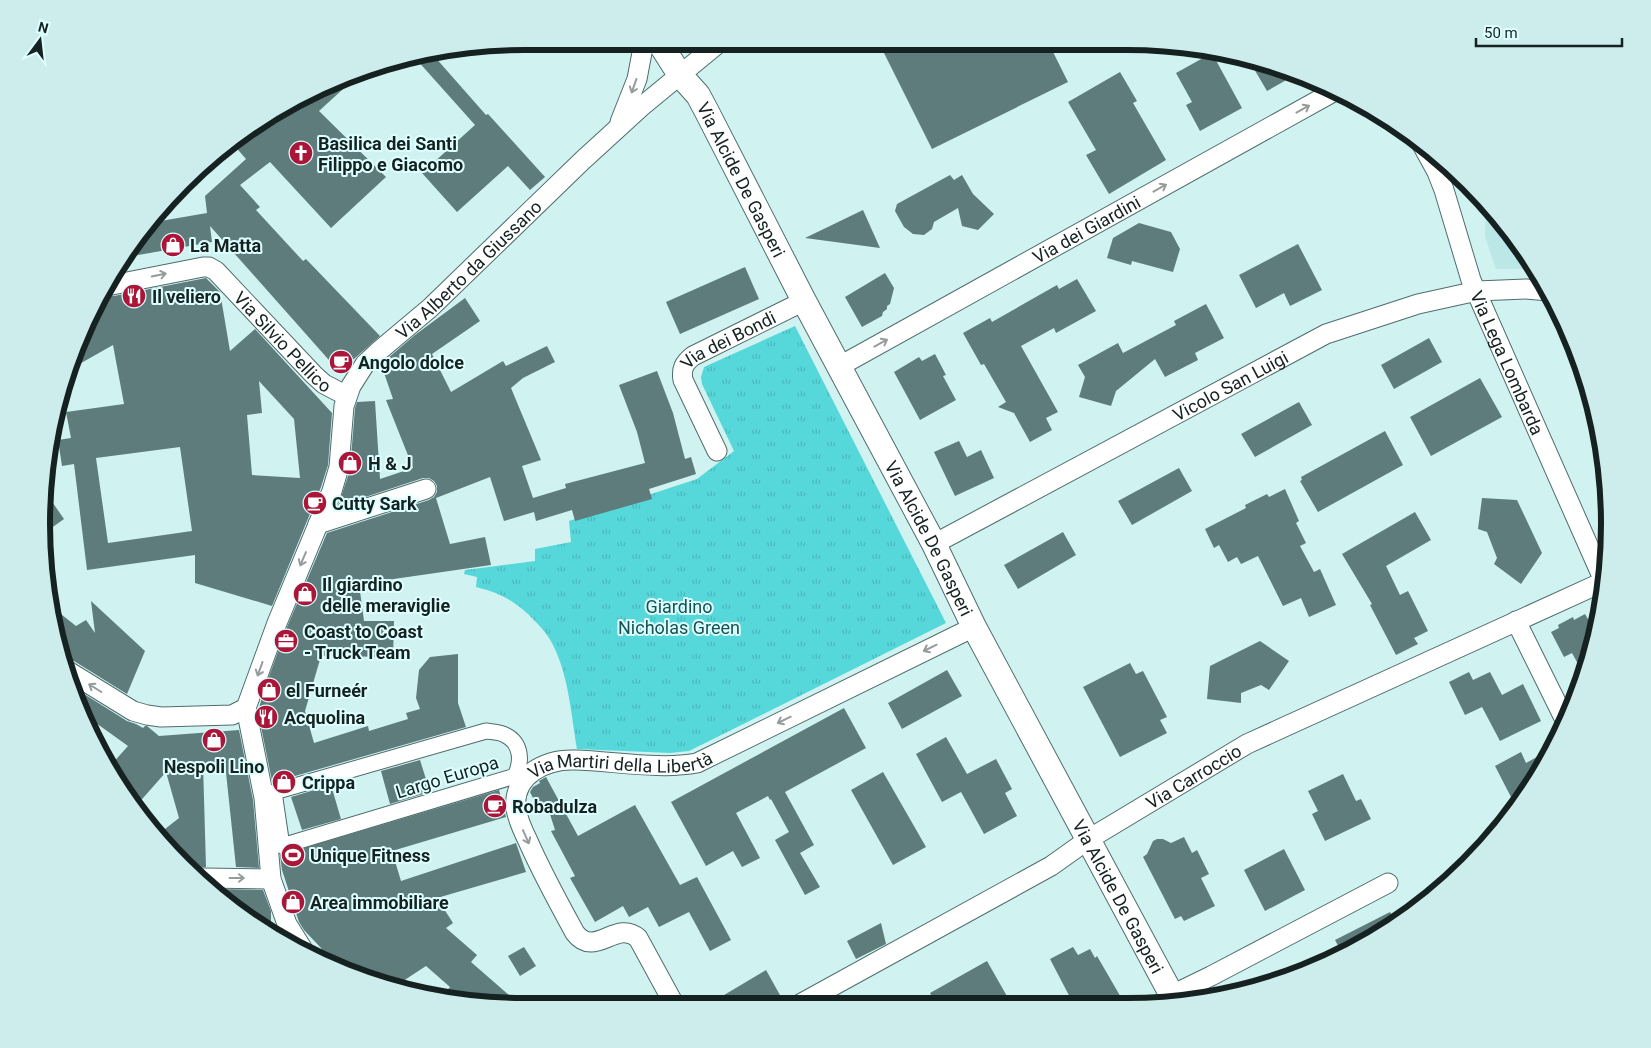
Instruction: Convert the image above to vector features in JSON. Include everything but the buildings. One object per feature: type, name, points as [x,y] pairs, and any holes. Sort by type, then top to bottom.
[{"type":"street","name":"Via Alberto da Giussano","points":[[618,128],[637,79],[642,50]]},
{"type":"street","points":[[664,50],[680,76]]},
{"type":"street","name":"Via Alberto da Giussano","points":[[246,708],[277,623],[332,491],[338,467],[344,406],[355,378],[365,364],[430,308],[650,98],[711,50]]},
{"type":"street","name":"Via Alcide De Gasperi","points":[[680,76],[698,95],[838,367],[934,544],[974,627],[1172,996]]},
{"type":"street","name":"Via dei Giardini","points":[[838,367],[1328,95]]},
{"type":"street","name":"Via Lega Lombarda","points":[[1430,160],[1444,190],[1471,280],[1478,291],[1599,569]]},
{"type":"street","name":"Via Silvio Pellico","points":[[116,284],[209,267],[216,271],[314,375],[324,384],[347,396]]},
{"type":"street","name":"Vicolo San Luigi","points":[[934,544],[1326,334],[1418,304],[1478,291],[1539,290]]},
{"type":"street","name":"Via dei Bondi","points":[[717,451],[683,380],[684,364],[693,356],[804,301]]},
{"type":"street","points":[[318,524],[426,489]]},
{"type":"street","name":"Via Carroccio","points":[[811,998],[1051,866],[1089,839],[1248,744],[1597,584]]},
{"type":"street","points":[[1516,621],[1561,713]]},
{"type":"street","name":"Via Martiri della Libertà","points":[[671,998],[634,934],[622,933],[596,942],[587,942],[580,940],[574,933],[537,862],[519,821],[516,808],[517,797],[527,776],[536,768],[548,763],[572,760],[679,766],[696,763],[974,627]]},
{"type":"street","points":[[75,675],[133,711],[161,717],[232,715],[246,708],[264,798],[271,879],[289,927],[297,939]]},
{"type":"street","name":"Largo Europa","points":[[486,731],[505,734],[518,749],[520,757],[520,767],[515,776],[282,846],[274,792],[486,731]]},
{"type":"street","points":[[209,878],[271,879]]},
{"type":"street","points":[[1181,995],[1211,976],[1388,883]]},
{"type":"shaded area","points":[[1486,214],[1503,235],[1526,269],[1496,269],[1485,236]]},
{"type":"green space","name":"Giardino Nicholas Green","points":[[795,326],[946,623],[689,751],[670,753],[577,749],[563,670],[546,633],[523,609],[505,597],[476,587],[477,577],[464,574],[465,570],[535,561],[535,549],[571,542],[569,521],[697,479],[734,451],[702,384],[701,377],[704,367]]},
{"type":"place","name":"Basilica dei Santi Filippo e Giacomo","points":[[301,153]]},
{"type":"place","name":"La Matta","points":[[173,245]]},
{"type":"place","name":"Il veliero","points":[[134,296]]},
{"type":"place","name":"Angolo dolce","points":[[341,362]]},
{"type":"place","name":"H & J","points":[[350,463]]},
{"type":"place","name":"Cutty Sark","points":[[315,503]]},
{"type":"place","name":"Il giardino delle meraviglie","points":[[305,594]]},
{"type":"place","name":"Coast to Coast - Truck Team","points":[[286,641]]},
{"type":"place","name":"el Furneér","points":[[269,690]]},
{"type":"place","name":"Acquolina","points":[[266,717]]},
{"type":"place","name":"Nespoli Lino","points":[[214,740]]},
{"type":"place","name":"Crippa","points":[[284,782]]},
{"type":"place","name":"Robadulza","points":[[495,806]]},
{"type":"place","name":"Unique Fitness","points":[[293,855]]},
{"type":"place","name":"Area immobiliare","points":[[293,902]]}]
